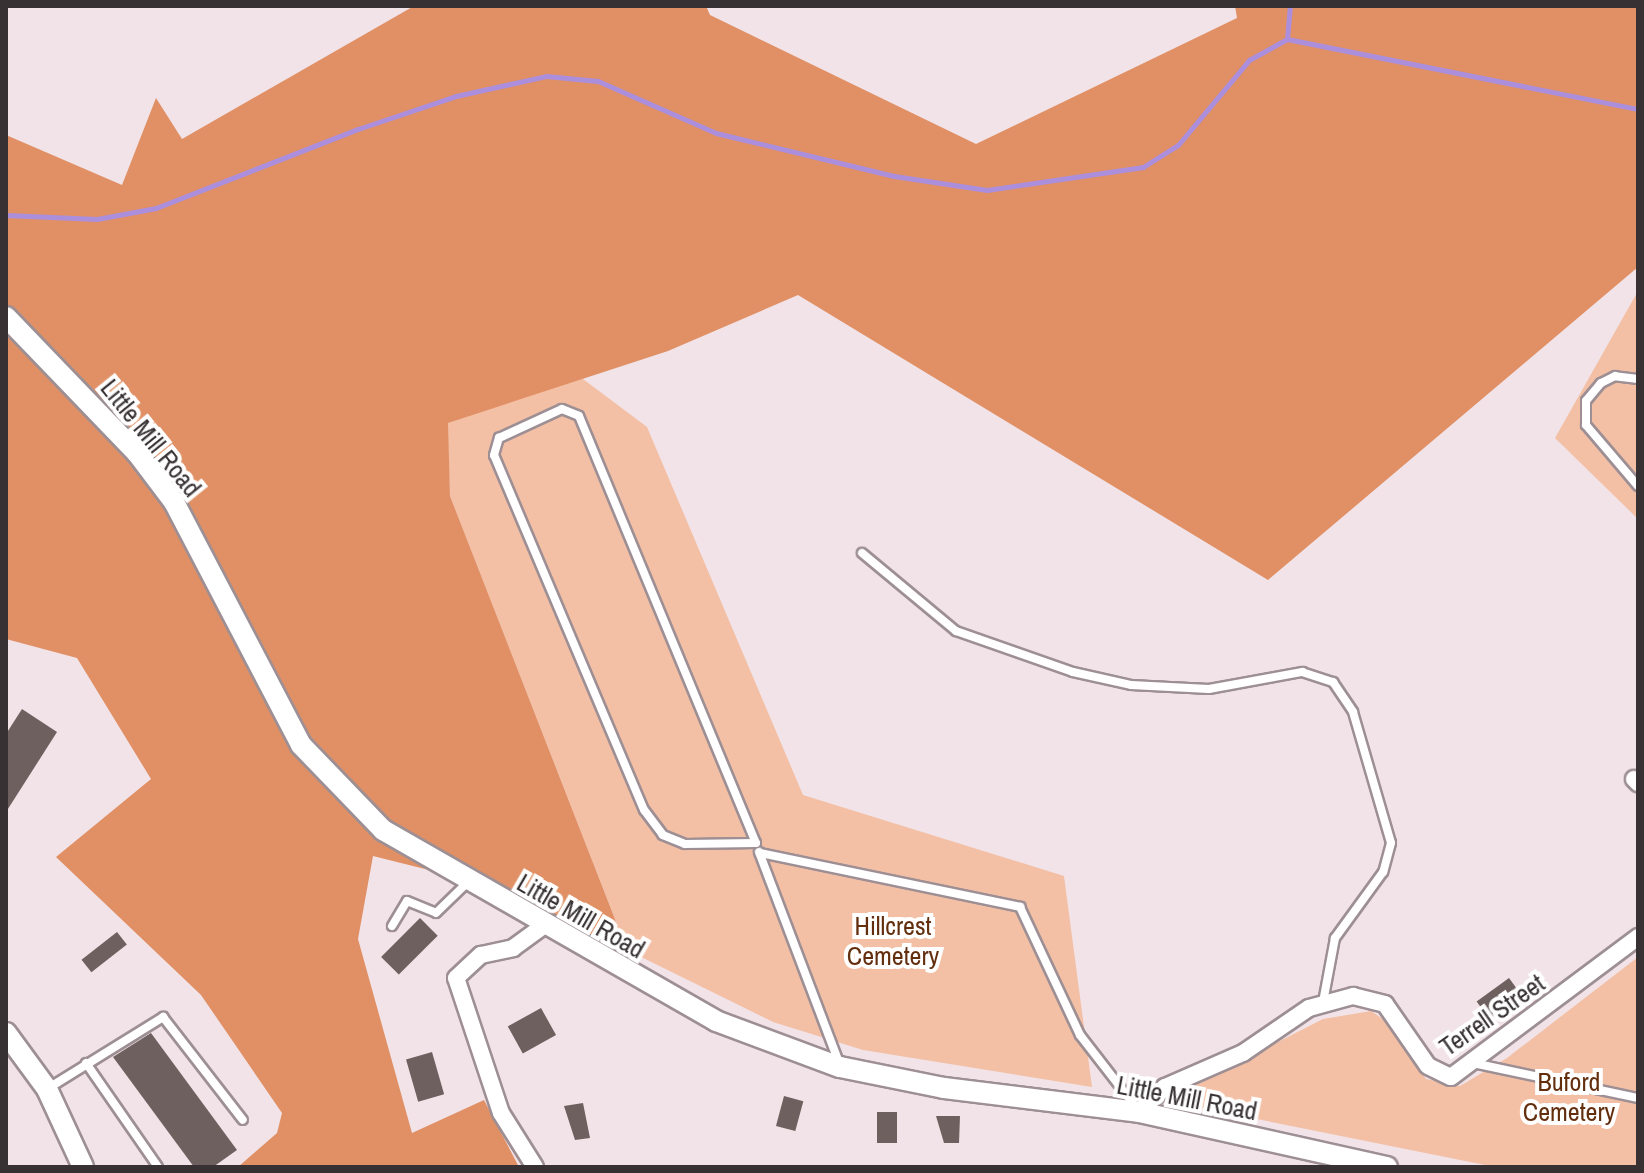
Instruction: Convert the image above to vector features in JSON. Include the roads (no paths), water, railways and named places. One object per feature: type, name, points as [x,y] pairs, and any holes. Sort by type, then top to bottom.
[{"type":"street","name":"Little Mill Road","points":[[6,317],[137,453],[174,502],[301,745],[331,781],[383,830],[716,1021],[840,1067],[944,1088],[1139,1112],[1387,1167]]},
{"type":"street","points":[[535,1167],[501,1113],[456,978],[481,955],[513,948],[545,925]]},
{"type":"street","name":"Terrell Street","points":[[1139,1112],[1165,1087],[1243,1053],[1323,1002],[1353,996],[1385,1004],[1438,1075],[1451,1077],[1638,937]]},
{"type":"street","points":[[6,1033],[47,1089],[83,1167]]},
{"type":"lane","points":[[1638,379],[1615,376],[1601,383],[1586,401],[1586,425],[1638,486]]},
{"type":"lane","points":[[756,843],[685,844],[663,835],[644,810],[494,455],[499,438],[562,409],[579,416],[756,843],[840,1067]]},
{"type":"lane","points":[[862,553],[956,631],[1073,672],[1131,685],[1209,689],[1302,672],[1333,682],[1353,712],[1391,843],[1383,872],[1335,938],[1323,1002]]},
{"type":"lane","points":[[760,853],[1020,907],[1080,1035],[1139,1112]]},
{"type":"lane","points":[[392,926],[407,901],[436,913],[469,881]]},
{"type":"lane","points":[[47,1089],[163,1017],[243,1120]]},
{"type":"lane","points":[[86,1063],[158,1167]]},
{"type":"lane","points":[[1473,1063],[1638,1098]]},
{"type":"waterway","points":[[1287,39],[1290,6]]},
{"type":"waterway","points":[[6,215],[97,219],[156,208],[358,129],[456,96],[546,76],[598,81],[716,133],[894,176],[987,190],[1143,167],[1178,145],[1249,60],[1287,39],[1638,109]]},
{"type":"park label","name":"Hillcrest Cemetery","points":[[893,941]]},
{"type":"park label","name":"Buford Cemetery","points":[[1569,1097]]}]
